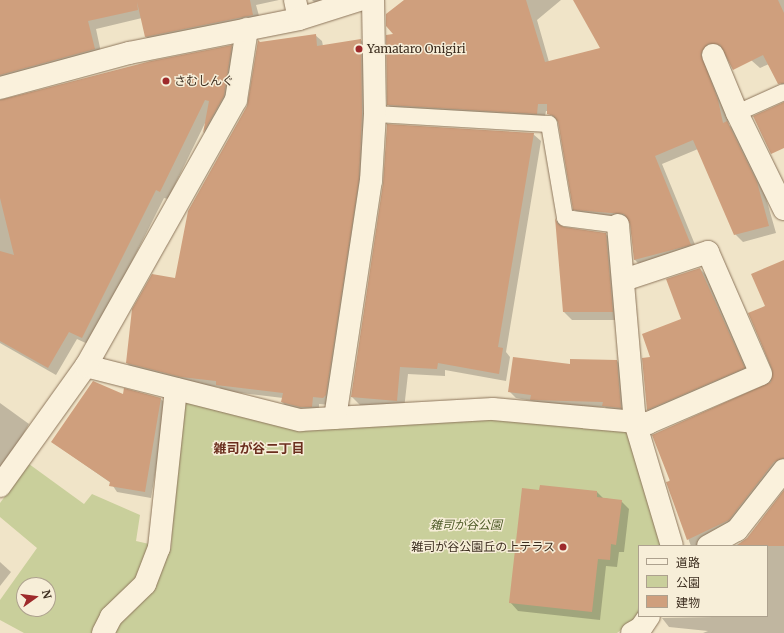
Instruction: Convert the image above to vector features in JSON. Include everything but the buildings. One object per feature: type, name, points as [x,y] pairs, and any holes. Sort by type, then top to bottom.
[{"type":"street","points":[[0,88],[129,53],[247,29],[297,9],[359,0]]},
{"type":"street","points":[[335,418],[371,181],[375,114],[373,0]]},
{"type":"street","points":[[0,486],[86,366],[236,100],[247,29]]},
{"type":"street","points":[[713,55],[737,113],[784,210]]},
{"type":"street","points":[[618,225],[624,280],[635,422],[672,545]]},
{"type":"street","points":[[86,366],[300,420],[493,409],[648,422],[761,374],[708,252],[624,280]]},
{"type":"street","points":[[103,633],[111,617],[145,584],[159,548],[176,389]]},
{"type":"street","points":[[710,545],[737,530],[784,470]]},
{"type":"lane","points":[[737,113],[784,92]]},
{"type":"lane","points":[[375,114],[549,124],[565,218],[618,225]]},
{"type":"green space","name":"雑司が谷公園","points":[[181,396],[223,409],[477,416],[630,430],[663,545],[638,545],[638,617],[617,633],[24,633],[0,620],[0,600],[16,578],[16,617],[56,617],[56,577],[16,577],[37,548],[0,517],[0,503],[29,464],[84,504],[92,494],[140,515],[136,541],[171,549]]},
{"type":"place","name":"Yamataro Onigiri","points":[[359,49]]},
{"type":"place","name":"さむしんぐ","points":[[166,81]]},
{"type":"place","name":"雑司が谷公園丘の上テラス","points":[[563,547]]},
{"type":"district","name":"雑司が谷二丁目","points":[[259,449]]}]
